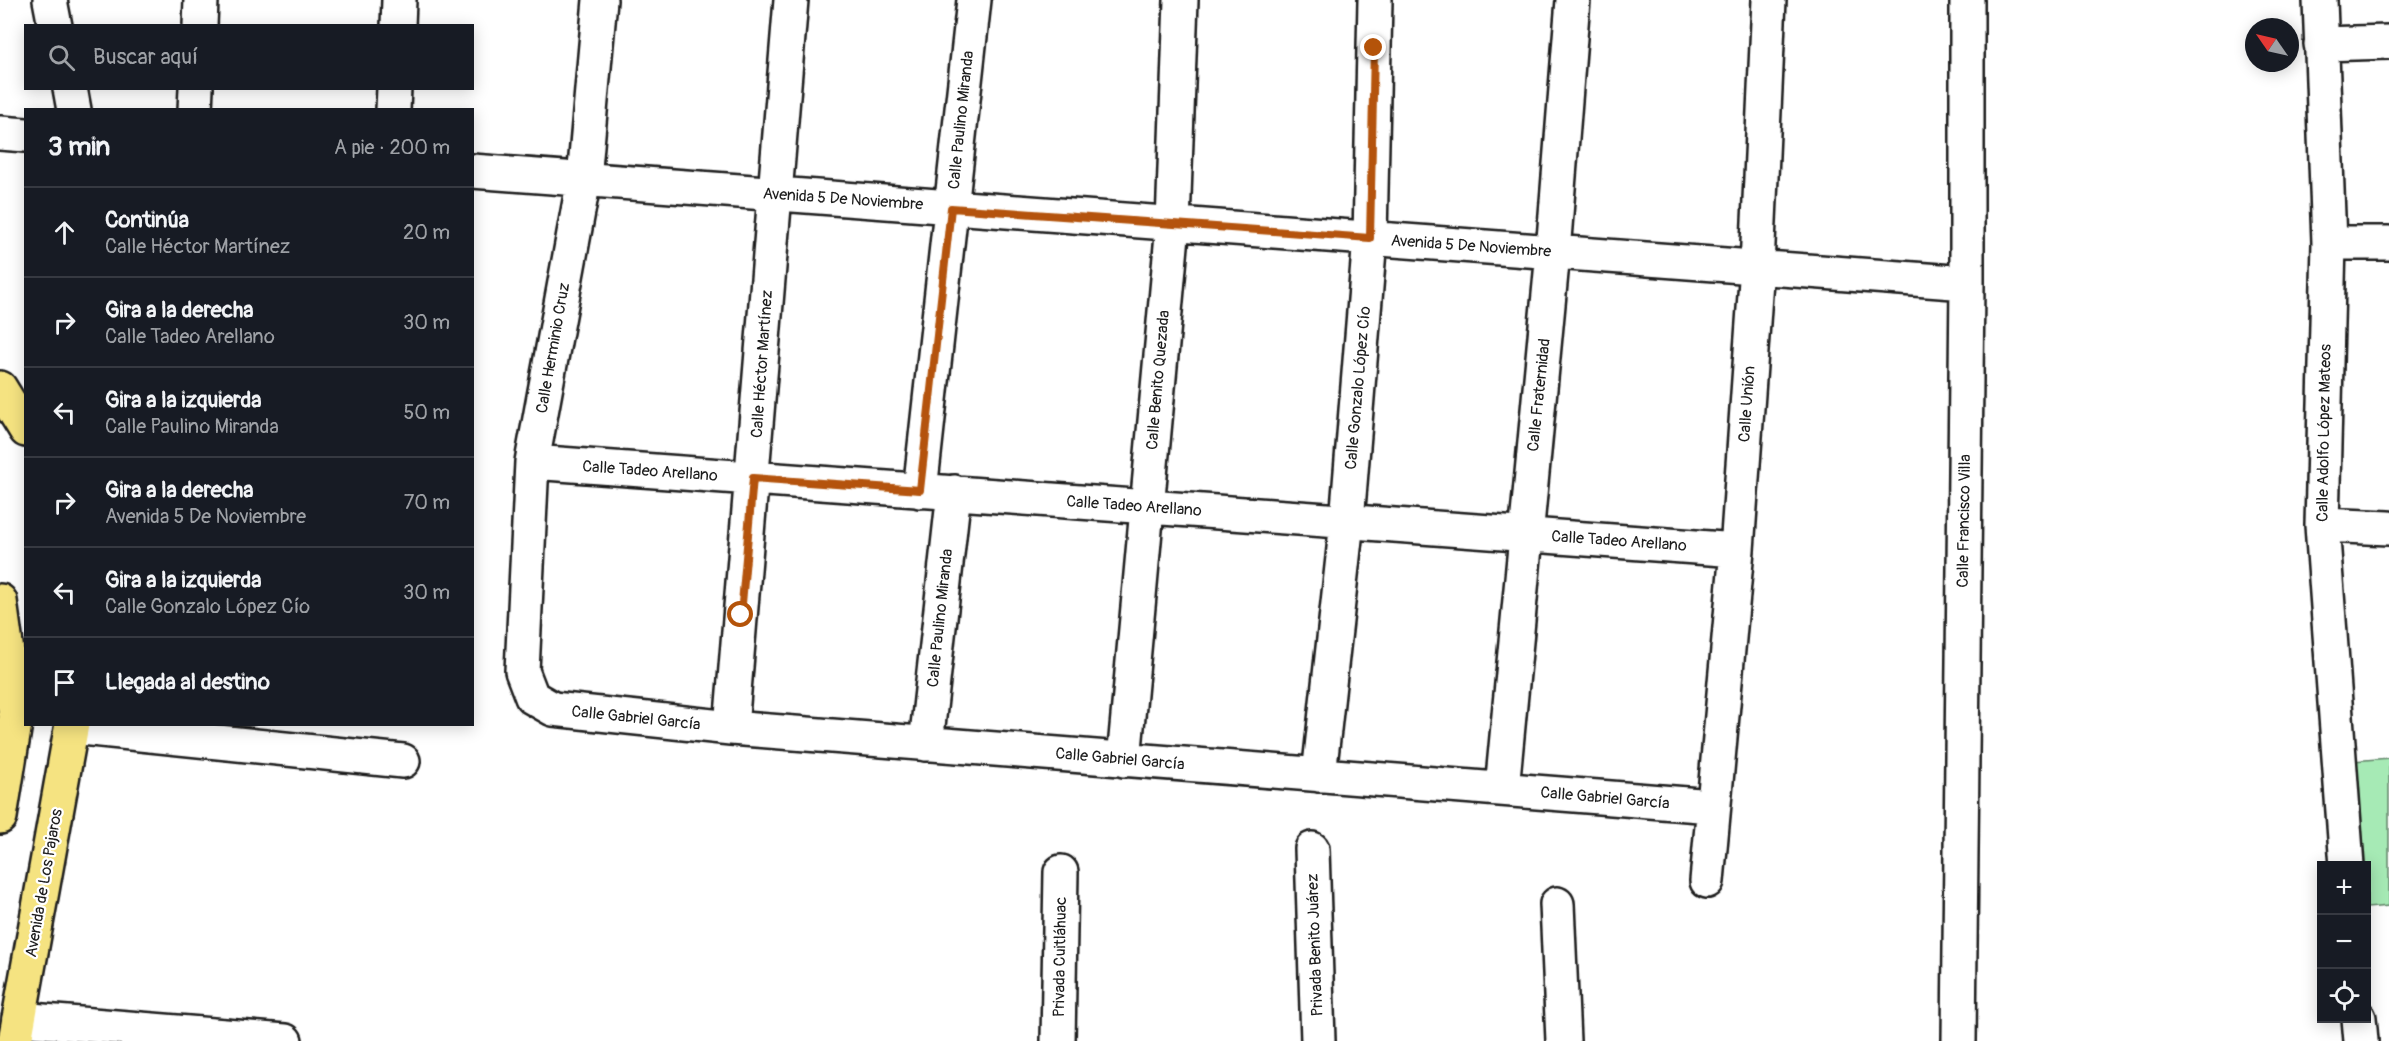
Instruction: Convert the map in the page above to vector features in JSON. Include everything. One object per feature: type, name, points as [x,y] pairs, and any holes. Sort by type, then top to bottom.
[{"type":"main road","points":[[0,388],[24,427]]},
{"type":"main road","points":[[0,601],[21,705],[1,813]]},
{"type":"main road","name":"Avenida de Los Pajaros","points":[[17,1030],[72,726]]},
{"type":"street","points":[[50,0],[56,24]]},
{"type":"street","points":[[200,24],[201,0]]},
{"type":"street","points":[[398,24],[399,0]]},
{"type":"street","name":"Calle Herminio Cruz","points":[[532,696],[522,671],[532,462],[584,179],[600,0]]},
{"type":"street","name":"Calle Héctor Martínez","points":[[731,728],[791,0]]},
{"type":"street","name":"Calle Paulino Miranda","points":[[920,490],[974,0]]},
{"type":"street","name":"Calle Benito Quezada","points":[[1124,759],[1173,224],[1180,0]]},
{"type":"street","name":"Calle Gonzalo López Cío","points":[[1318,775],[1347,521],[1370,238],[1376,0]]},
{"type":"street","name":"Calle Fraternidad","points":[[1502,789],[1553,252],[1573,0]]},
{"type":"street","name":"Calle Unión","points":[[1707,881],[1737,550],[1757,266],[1769,0]]},
{"type":"street","name":"Calle Francisco Villa","points":[[1959,1041],[1967,0]]},
{"type":"street","name":"Calle Adolfo López Mateos","points":[[2320,0],[2329,243],[2322,525],[2347,861]]},
{"type":"street","points":[[2321,44],[2389,42]]},
{"type":"street","points":[[70,90],[74,108]]},
{"type":"street","points":[[195,108],[196,90]]},
{"type":"street","points":[[393,108],[394,90]]},
{"type":"street","points":[[0,133],[24,135]]},
{"type":"street","name":"Avenida 5 De Noviembre","points":[[474,171],[1966,283]]},
{"type":"street","points":[[2329,243],[2389,243]]},
{"type":"street","name":"Calle Tadeo Arellano","points":[[532,462],[1737,550]]},
{"type":"street","name":"Calle Paulino Miranda","points":[[926,744],[954,492]]},
{"type":"street","points":[[2322,525],[2389,528]]},
{"type":"street","name":"Calle Gabriel García","points":[[532,696],[553,709],[731,728],[1712,806]]},
{"type":"street","points":[[81,726],[403,761]]},
{"type":"street","name":"Privada Benito Juárez","points":[[1312,849],[1318,1041]]},
{"type":"street","name":"Privada Cuitláhuac","points":[[1058,1041],[1061,872]]},
{"type":"street","points":[[1557,904],[1563,1041]]},
{"type":"street","points":[[2359,1023],[2361,1041]]},
{"type":"street","points":[[17,1030],[285,1041]]},
{"type":"green space","points":[[2389,758],[2389,906],[2371,908],[2371,861],[2349,861],[2341,762]]},
{"type":"route","points":[[741,615],[753,478],[920,490],[951,208],[1370,238],[1374,48]]}]
